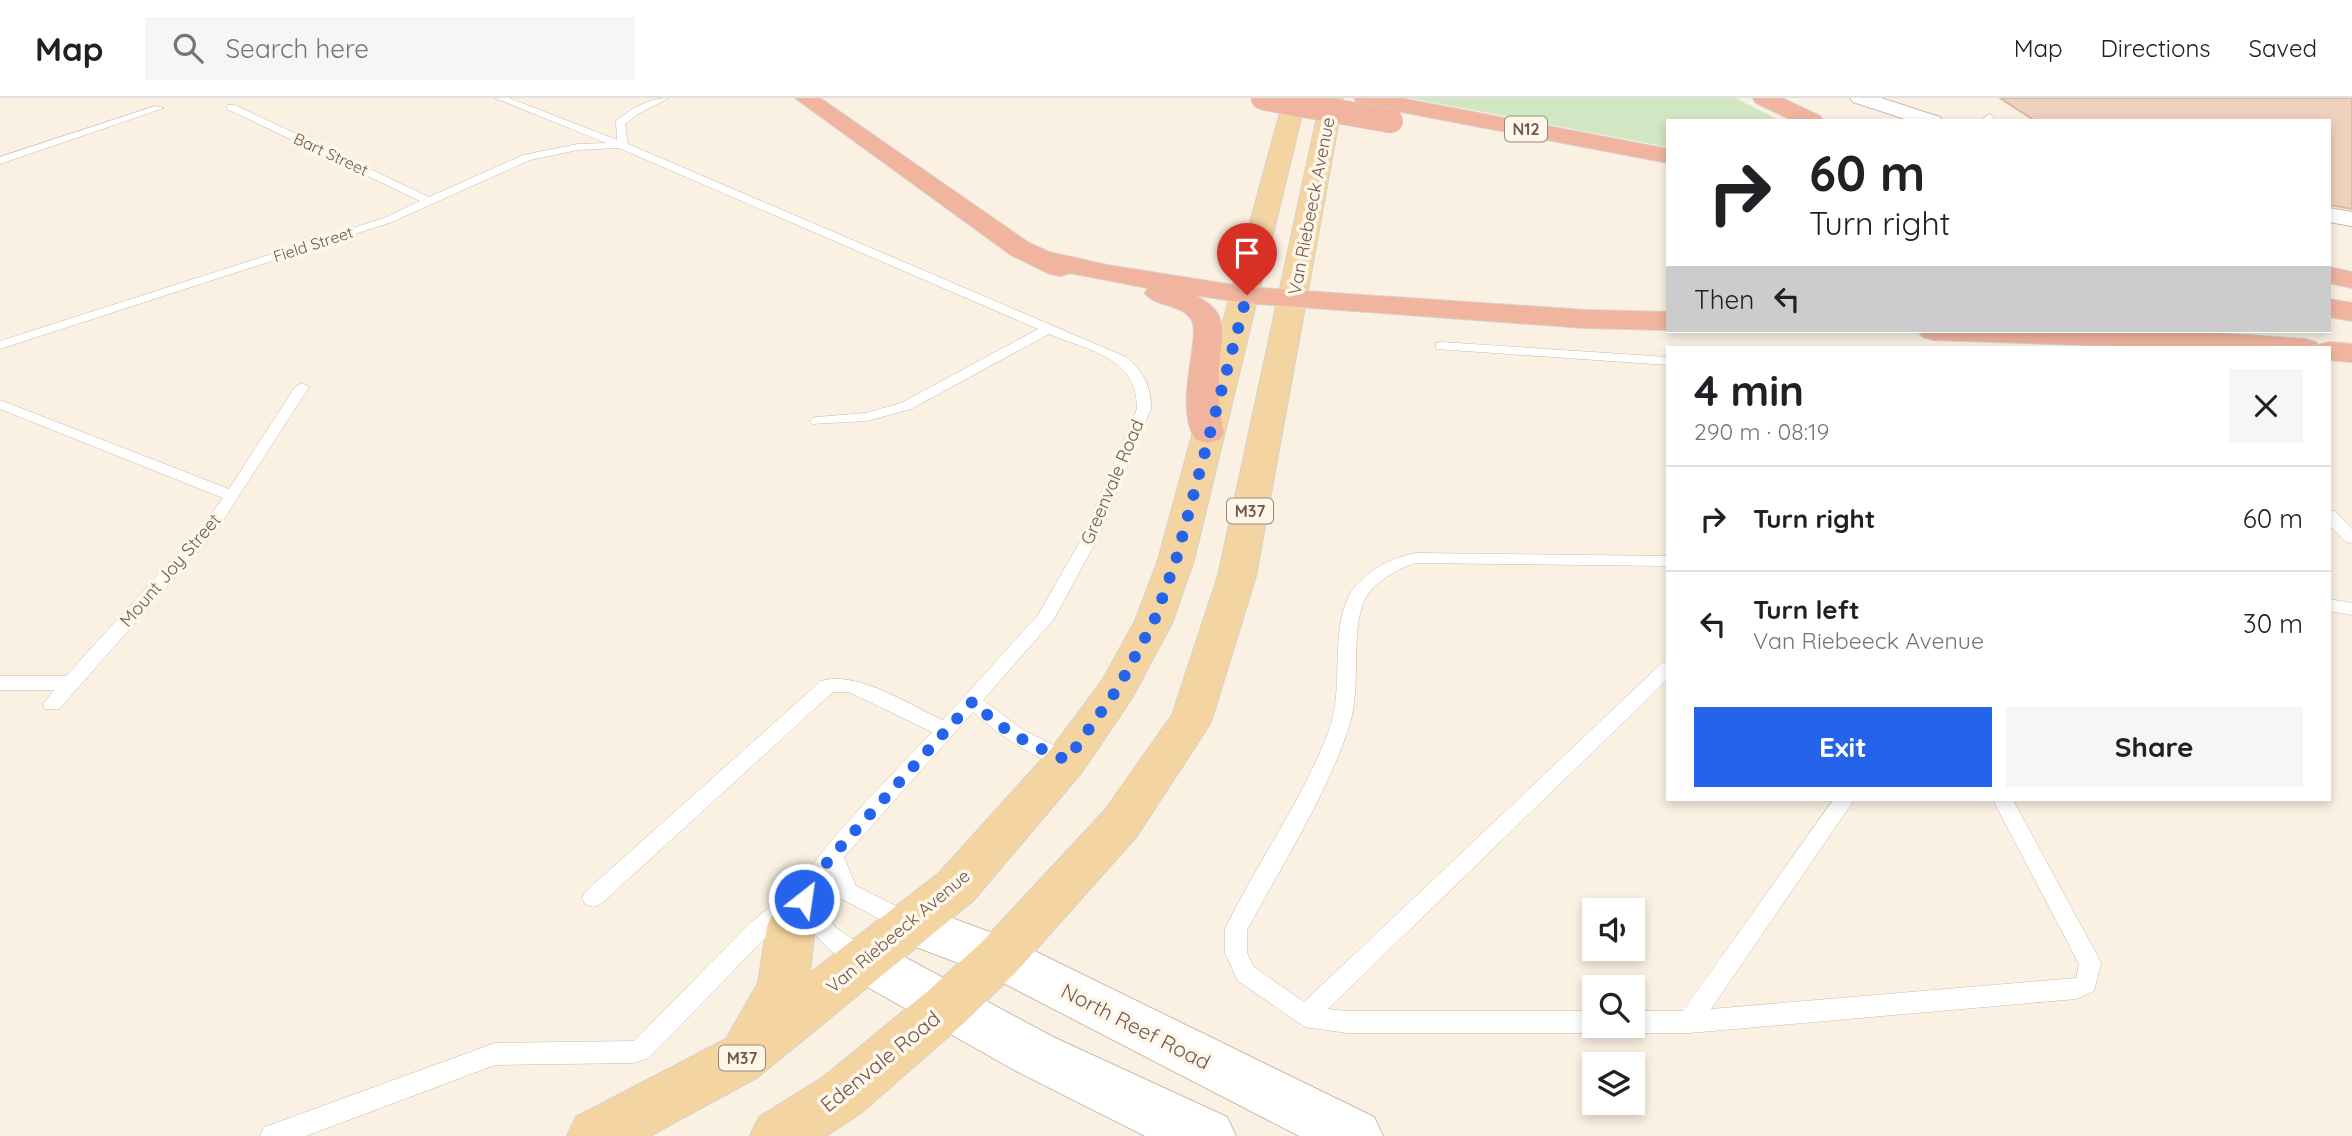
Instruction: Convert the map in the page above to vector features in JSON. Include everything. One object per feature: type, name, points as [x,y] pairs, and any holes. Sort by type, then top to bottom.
[{"type":"highway","points":[[806,98],[1037,258],[1089,277],[1161,293],[1194,306],[1204,316],[1209,330],[1204,362],[1202,411],[1208,433]]},
{"type":"highway","name":"N12","points":[[1263,98],[1380,107],[1666,156]]},
{"type":"highway","points":[[1764,98],[1808,119]]},
{"type":"highway","name":"N12","points":[[1380,107],[1666,176]]},
{"type":"highway","points":[[1037,258],[1107,274],[1247,295],[1585,319],[1666,321]]},
{"type":"highway","points":[[2331,275],[2352,280]]},
{"type":"highway","points":[[2331,284],[2352,289]]},
{"type":"highway","points":[[2331,308],[2352,312]]},
{"type":"highway","points":[[1992,333],[2226,341],[2282,346]]},
{"type":"highway","points":[[2331,351],[2352,353]]},
{"type":"main road","name":"Van Riebeeck Avenue","points":[[599,1134],[739,1060],[956,887],[1067,760],[1118,688],[1154,621],[1176,560],[1247,295],[1295,98]]},
{"type":"main road","name":"Van Riebeeck Avenue","points":[[946,1007],[999,957],[1121,823],[1191,719],[1237,576],[1332,98]]},
{"type":"main road","points":[[739,1060],[779,993],[784,979],[791,926],[806,895]]},
{"type":"main road","name":"North Reef Road","points":[[912,924],[999,957],[1355,1136]]},
{"type":"main road","points":[[866,961],[946,1007],[1128,1102],[1208,1136]]},
{"type":"main road","name":"Edenvale Road","points":[[778,1136],[835,1116],[946,1007]]},
{"type":"street","points":[[1860,98],[1927,119]]},
{"type":"street","points":[[2331,215],[2352,219]]},
{"type":"lane","name":"Greenvale Road","points":[[273,1136],[495,1054],[641,1050],[757,931],[806,895],[833,855],[1045,619],[1091,536],[1144,409],[1145,388],[1137,372],[1121,360],[623,146],[500,98]]},
{"type":"lane","points":[[623,146],[620,123],[634,112],[664,98]]},
{"type":"lane","name":"Bart Street","points":[[232,107],[431,202]]},
{"type":"lane","points":[[0,161],[159,108]]},
{"type":"lane","name":"Field Street","points":[[0,345],[388,220],[527,158],[578,147],[623,146]]},
{"type":"lane","points":[[817,421],[867,417],[906,406],[1049,329]]},
{"type":"lane","points":[[1441,346],[1666,361]]},
{"type":"lane","points":[[232,496],[302,387]]},
{"type":"lane","name":"Mount Joy Street","points":[[0,404],[232,496],[209,529],[52,704]]},
{"type":"lane","points":[[2331,517],[2352,538]]},
{"type":"lane","points":[[1582,1022],[1347,1022],[1305,1016],[1246,974],[1236,953],[1236,929],[1307,799],[1339,730],[1347,699],[1351,611],[1366,585],[1401,561],[1416,558],[1666,561]]},
{"type":"lane","points":[[2331,605],[2352,610]]},
{"type":"lane","points":[[1305,1016],[1666,670]]},
{"type":"lane","points":[[0,682],[70,683]]},
{"type":"lane","points":[[593,898],[828,686],[842,684],[854,687],[946,730]]},
{"type":"lane","points":[[973,701],[993,722],[1024,742],[1067,760]]},
{"type":"lane","points":[[1689,1022],[1843,801]]},
{"type":"lane","points":[[1645,1022],[1689,1022],[2076,989],[2086,984],[2090,964],[2004,801]]},
{"type":"lane","points":[[833,855],[840,879],[848,892],[912,924]]},
{"type":"lane","points":[[806,895],[813,918],[827,936],[866,961]]},
{"type":"green space","points":[[1410,98],[1735,98],[1777,119],[1666,119],[1666,147]]},
{"type":"building","points":[[2000,98],[2352,98],[2352,209],[2331,205],[2331,119],[2032,119]]},
{"type":"route","points":[[804,899],[814,879],[833,855],[973,701],[993,722],[1024,742],[1067,760],[1118,688],[1154,621],[1176,560],[1247,295]]}]
